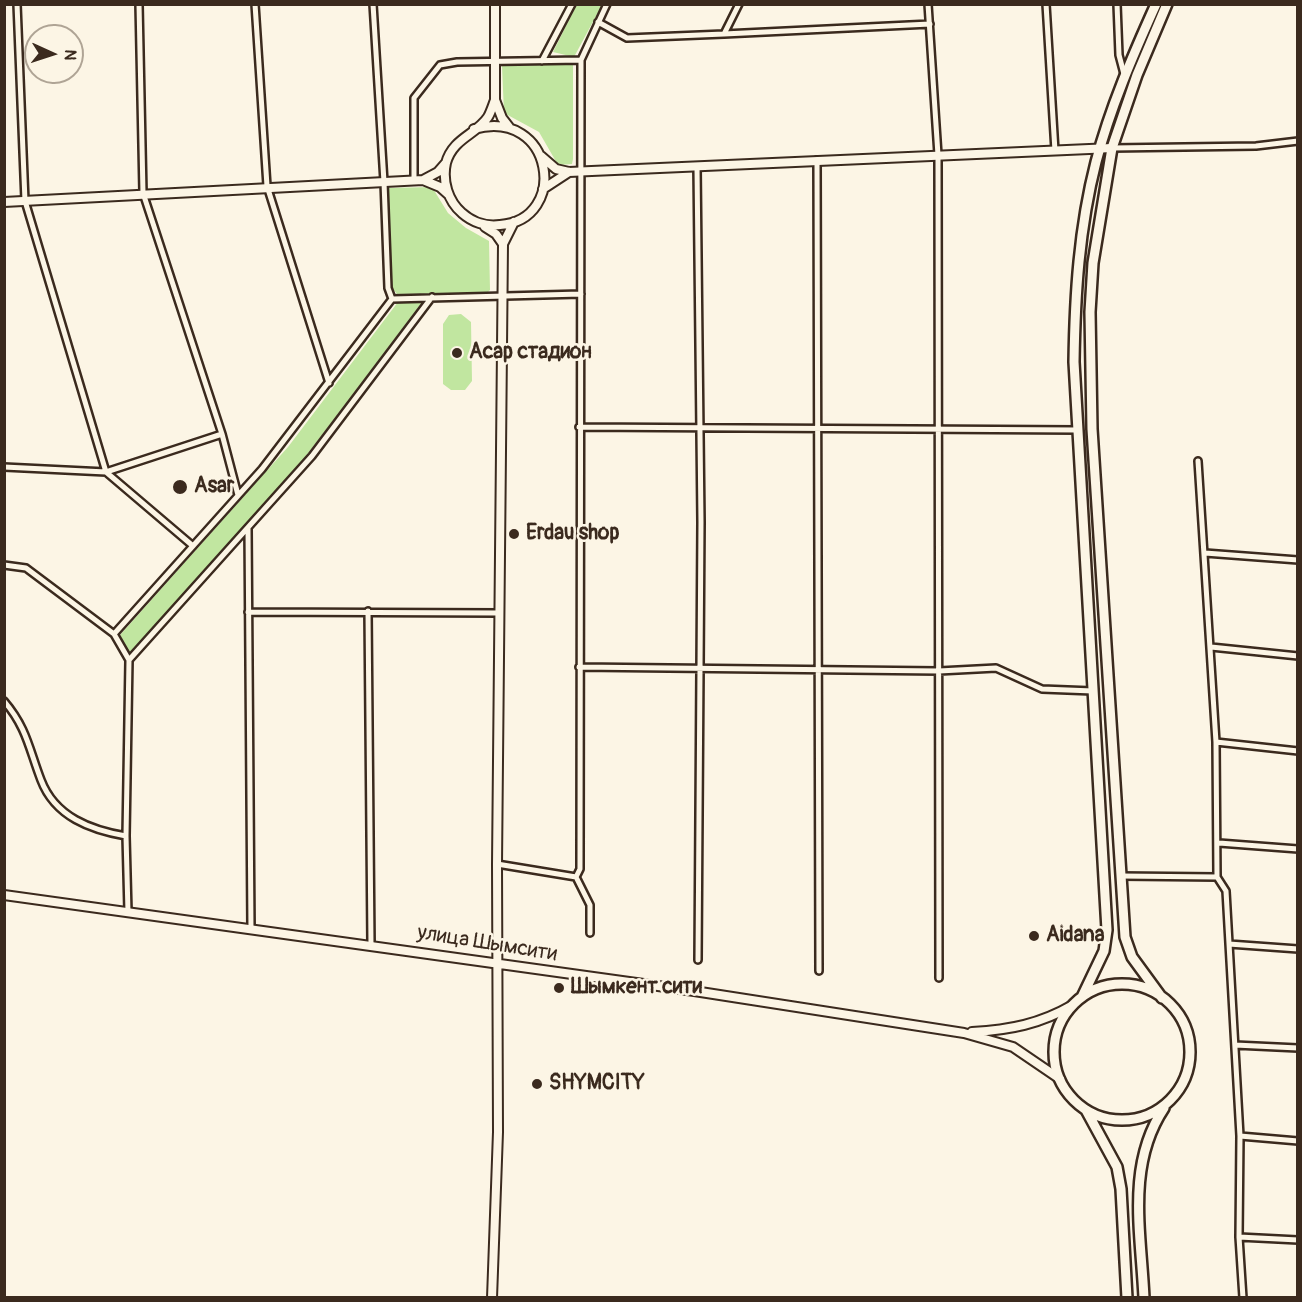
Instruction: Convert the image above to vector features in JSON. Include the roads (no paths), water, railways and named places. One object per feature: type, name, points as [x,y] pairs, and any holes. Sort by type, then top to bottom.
[{"type":"highway","points":[[1082,997],[1096,972],[1107,940],[1074,362],[1077,283],[1086,213],[1100,150],[1125,76],[1156,4]]},
{"type":"highway","points":[[1144,1298],[1139,1174],[1149,1135],[1169,1100],[1184,1080],[1189,1047],[1179,1016],[1162,998],[1127,947],[1120,876],[1089,381],[1093,263],[1112,148],[1137,75],[1167,4]]},
{"type":"highway","points":[[1162,998],[1143,988],[1122,984],[1101,987],[1082,997],[1062,1021],[1055,1040],[1055,1060],[1060,1079],[1075,1101],[1086,1110],[1106,1118],[1131,1119],[1148,1114],[1169,1100]]},
{"type":"highway","points":[[1086,1110],[1117,1167],[1121,1189],[1127,1298]]},
{"type":"street","points":[[17,4],[25,201],[106,472],[193,546]]},
{"type":"street","points":[[139,4],[143,193],[222,435],[238,495]]},
{"type":"street","points":[[255,4],[267,186],[329,383]]},
{"type":"street","points":[[373,4],[388,288],[392,299]]},
{"type":"street","points":[[4,202],[267,186],[418,180],[438,172],[447,162],[457,142],[488,118],[495,100],[497,61],[495,4]]},
{"type":"street","points":[[542,61],[572,4]]},
{"type":"street","points":[[576,877],[580,869],[579,427],[582,60],[607,4]]},
{"type":"street","points":[[724,34],[739,4]]},
{"type":"street","points":[[928,4],[938,155],[939,978]]},
{"type":"street","points":[[1046,4],[1055,151]]},
{"type":"street","points":[[1116,4],[1119,55],[1125,76]]},
{"type":"street","points":[[598,22],[627,38],[930,24]]},
{"type":"street","points":[[418,180],[414,98],[440,65],[497,61],[582,60]]},
{"type":"street","points":[[495,100],[502,118],[509,127],[528,138],[541,156],[556,168],[569,172]]},
{"type":"street","points":[[474,129],[486,126],[509,127]]},
{"type":"street","points":[[543,189],[569,172],[582,170],[1112,148],[1298,143]]},
{"type":"street","points":[[481,224],[492,226],[514,222],[532,209],[543,189],[545,178],[541,156]]},
{"type":"street","points":[[817,160],[819,971]]},
{"type":"street","points":[[447,162],[446,184],[449,195]]},
{"type":"street","points":[[697,166],[700,428],[698,960]]},
{"type":"street","points":[[418,180],[440,187],[462,213],[496,234],[503,244]]},
{"type":"street","points":[[492,1298],[498,1132],[497,864],[503,244],[514,222]]},
{"type":"street","points":[[392,299],[580,294]]},
{"type":"street","points":[[129,660],[312,456],[432,297]]},
{"type":"street","points":[[114,634],[238,495],[329,383],[392,299]]},
{"type":"street","points":[[579,427],[938,427],[1078,430]]},
{"type":"street","points":[[4,467],[106,472],[222,435]]},
{"type":"street","points":[[1198,461],[1216,742],[1219,843],[1217,878],[1226,891],[1240,1137],[1239,1237],[1243,1298]]},
{"type":"street","points":[[248,528],[250,930]]},
{"type":"street","points":[[1205,553],[1298,560]]},
{"type":"street","points":[[4,565],[26,568],[114,634],[129,660],[126,836],[128,912]]},
{"type":"street","points":[[368,611],[371,945]]},
{"type":"street","points":[[248,612],[500,613]]},
{"type":"street","points":[[1211,648],[1298,656]]},
{"type":"street","points":[[579,667],[939,671],[996,668],[1042,689],[1093,691]]},
{"type":"street","points":[[4,701],[19,718],[32,747],[41,782],[53,802],[76,822],[100,831],[126,836]]},
{"type":"street","points":[[1216,742],[1298,751]]},
{"type":"street","points":[[1219,843],[1298,849]]},
{"type":"street","points":[[497,864],[576,877]]},
{"type":"street","points":[[1120,876],[1217,878]]},
{"type":"street","points":[[576,877],[590,905],[590,933]]},
{"type":"street","name":"улица Шымсити","points":[[4,895],[497,963],[964,1033],[1013,1047],[1060,1079]]},
{"type":"street","points":[[1229,944],[1298,949]]},
{"type":"street","name":"улица Шымсити","points":[[964,1033],[1024,1026],[1048,1019],[1073,1005]]},
{"type":"street","points":[[1235,1045],[1298,1048]]},
{"type":"street","points":[[1240,1137],[1298,1141]]},
{"type":"street","points":[[1239,1237],[1298,1240]]},
{"type":"place","name":"Асар стадион","points":[[457,353]]},
{"type":"place","name":"Asar","points":[[180,487]]},
{"type":"place","name":"Erdau shop","points":[[514,534]]},
{"type":"place","name":"Aidana","points":[[1034,936]]},
{"type":"place","name":"Шымкент сити","points":[[559,988]]},
{"type":"place","name":"SHYMCITY","points":[[537,1084]]}]
